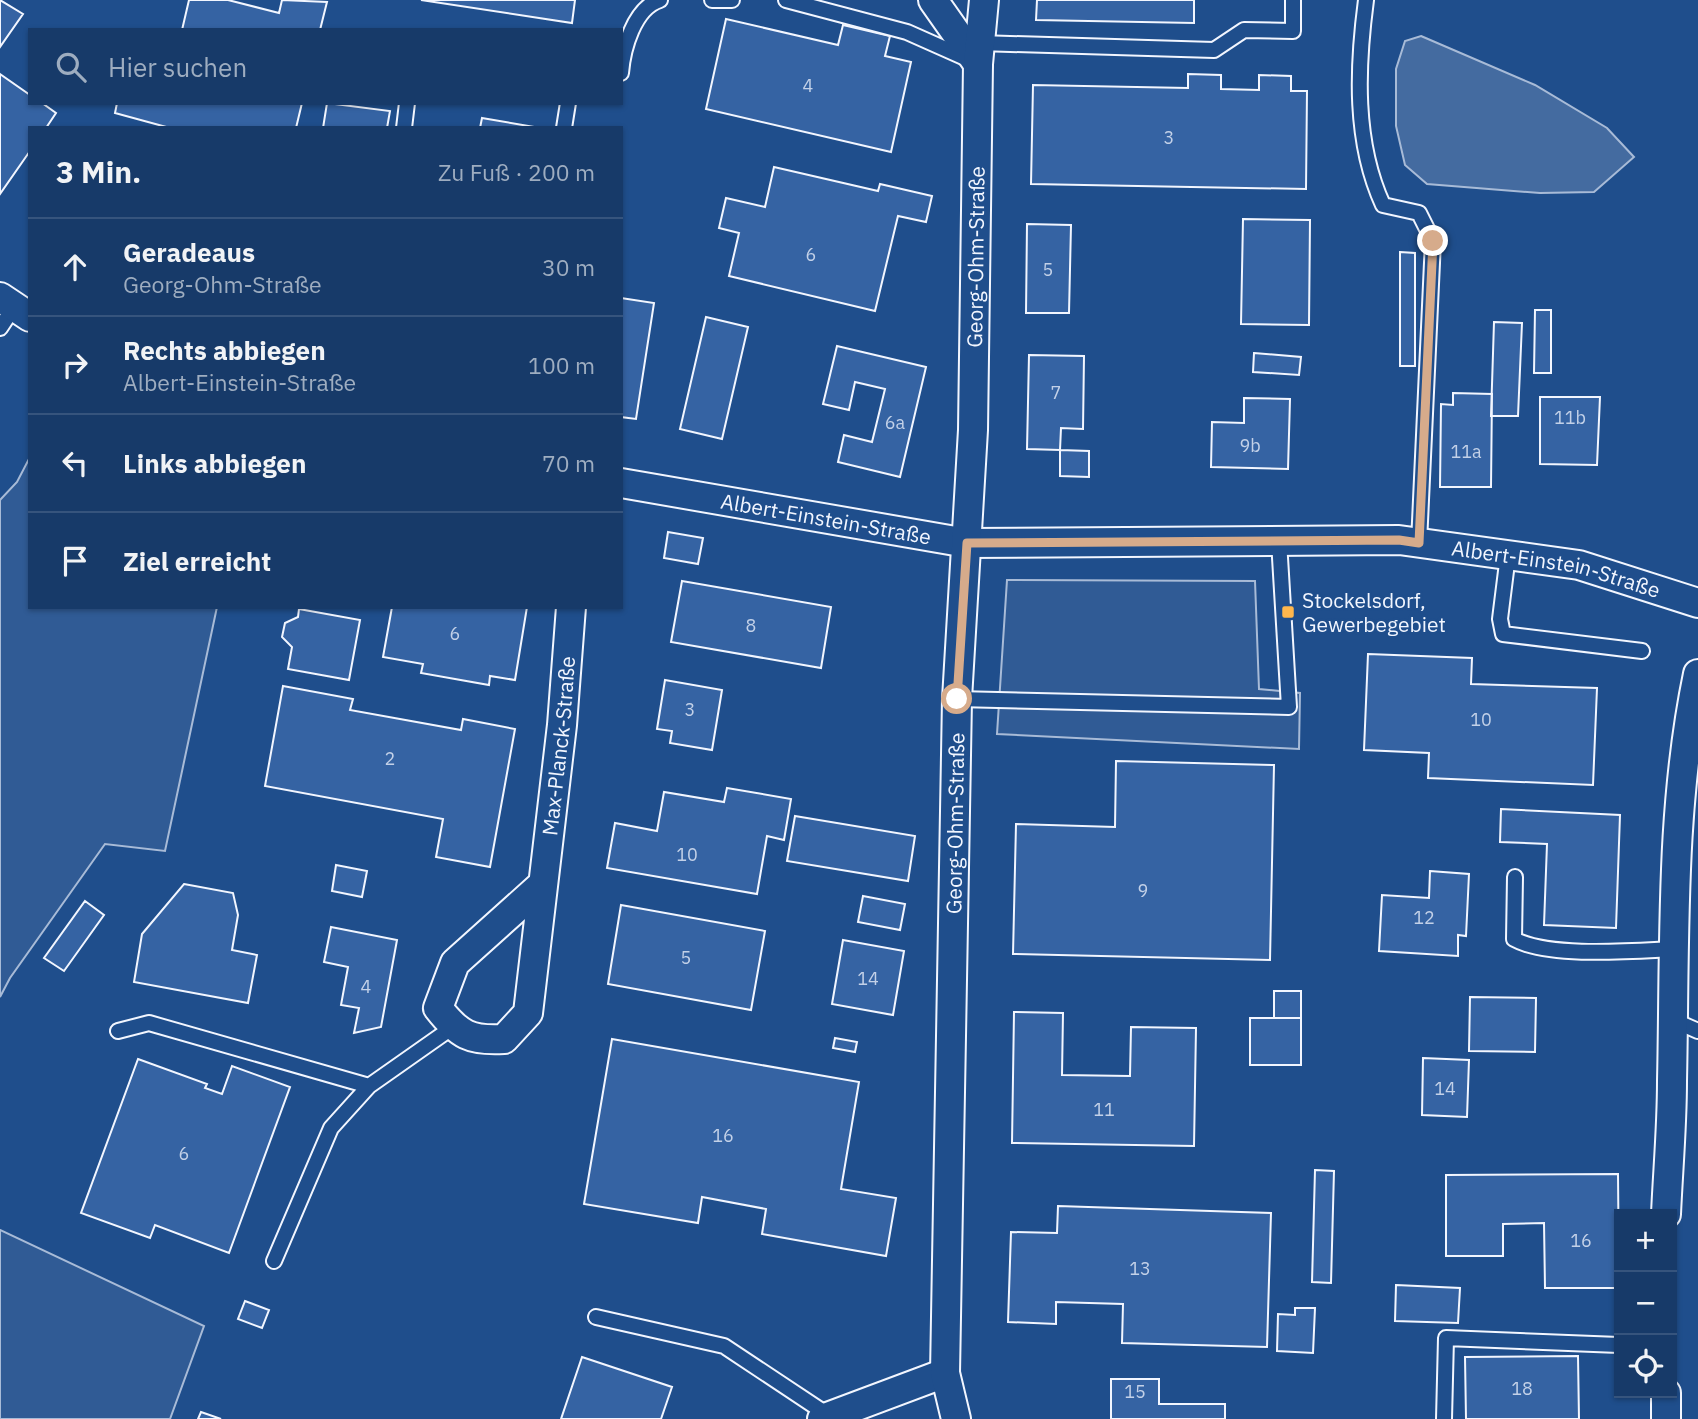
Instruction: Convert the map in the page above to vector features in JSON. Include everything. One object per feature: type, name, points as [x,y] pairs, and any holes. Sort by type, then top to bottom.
[{"type":"street","points":[[933,0],[979,53]]},
{"type":"street","name":"Georg-Ohm-Straße","points":[[954,1417],[946,1373],[957,699],[973,430],[979,53],[984,0]]},
{"type":"street","name":"Albert-Einstein-Straße","points":[[623,483],[967,543],[1419,543],[1579,565],[1698,603]]},
{"type":"street","name":"Max-Planck-Straße","points":[[453,1027],[477,1040],[504,1038],[528,1013],[562,725],[571,609]]},
{"type":"street","points":[[1667,1209],[1685,1025],[1673,949],[1673,883],[1685,737],[1698,674]]},
{"type":"street","points":[[453,1027],[438,1008],[455,963],[543,884]]},
{"type":"street","points":[[825,1417],[946,1373]]},
{"type":"street","points":[[1666,1398],[1666,1419]]},
{"type":"lane","points":[[623,53],[632,28],[655,2],[660,0]]},
{"type":"lane","points":[[712,0],[732,0]]},
{"type":"lane","points":[[786,0],[979,53],[1214,50],[1244,30],[1293,31],[1293,0]]},
{"type":"lane","points":[[1366,0],[1360,47],[1359,100],[1370,177],[1383,205],[1419,213],[1433,241],[1419,543]]},
{"type":"lane","points":[[404,126],[407,105]]},
{"type":"lane","points":[[564,126],[568,105]]},
{"type":"lane","points":[[957,699],[1289,707],[1279,541]]},
{"type":"lane","points":[[1508,555],[1500,619],[1503,634],[1642,651]]},
{"type":"lane","points":[[1516,877],[1514,939],[1529,947],[1621,951],[1673,949]]},
{"type":"lane","points":[[118,1031],[149,1023],[369,1086]]},
{"type":"lane","points":[[274,1261],[331,1128],[369,1086],[453,1027]]},
{"type":"lane","points":[[596,1317],[724,1346],[825,1417]]},
{"type":"lane","points":[[1444,1419],[1446,1338],[1614,1345]]},
{"type":"shaded area","points":[[1421,36],[1535,85],[1607,128],[1634,157],[1594,192],[1540,193],[1427,184],[1405,165],[1396,126],[1396,69],[1405,41]]},
{"type":"shaded area","points":[[28,461],[28,609],[217,609],[165,851],[105,844],[10,978],[0,997],[0,500],[17,482]]},
{"type":"shaded area","points":[[1007,580],[1255,581],[1259,689],[1300,693],[1299,749],[997,734]]},
{"type":"shaded area","points":[[0,1230],[204,1326],[170,1419],[0,1419]]},
{"type":"building","points":[[0,0],[23,14],[0,47]]},
{"type":"building","points":[[189,0],[228,0],[279,13],[282,0],[327,2],[320,28],[182,28]]},
{"type":"building","points":[[421,0],[575,0],[572,23]]},
{"type":"building","points":[[1037,0],[1194,0],[1194,23],[1036,20]]},
{"type":"building","points":[[726,19],[838,45],[843,25],[890,36],[885,56],[911,62],[891,152],[706,109]]},
{"type":"building","points":[[0,74],[28,94],[28,105],[45,105],[56,113],[47,126],[28,126],[28,154],[0,194]]},
{"type":"building","points":[[1188,74],[1221,75],[1221,89],[1259,90],[1259,75],[1291,76],[1291,91],[1307,91],[1306,189],[1031,184],[1033,85],[1188,88]]},
{"type":"building","points":[[117,105],[302,105],[296,126],[163,126],[115,113]]},
{"type":"building","points":[[327,105],[390,111],[387,126],[323,126]]},
{"type":"building","points":[[482,118],[528,126],[480,126]]},
{"type":"building","points":[[774,167],[878,191],[880,184],[932,196],[926,222],[898,216],[875,311],[729,276],[739,233],[719,228],[726,198],[765,207]]},
{"type":"building","points":[[1243,219],[1310,220],[1309,325],[1241,324]]},
{"type":"building","points":[[1027,224],[1071,225],[1069,313],[1026,313]]},
{"type":"building","points":[[1400,252],[1415,253],[1415,366],[1400,366]]},
{"type":"building","points":[[623,298],[654,303],[636,419],[623,417]]},
{"type":"building","points":[[1535,310],[1551,310],[1551,373],[1534,373]]},
{"type":"building","points":[[706,317],[748,327],[722,439],[680,429]]},
{"type":"building","points":[[1494,322],[1522,323],[1518,416],[1491,416]]},
{"type":"building","points":[[837,346],[926,367],[900,477],[838,462],[844,435],[872,442],[885,389],[855,382],[849,410],[823,404]]},
{"type":"building","points":[[1254,353],[1301,357],[1299,375],[1253,372]]},
{"type":"building","points":[[1029,355],[1084,356],[1083,429],[1061,428],[1060,450],[1027,449]]},
{"type":"building","points":[[1453,393],[1492,394],[1491,487],[1440,487],[1441,404],[1453,405]]},
{"type":"building","points":[[1540,397],[1600,397],[1597,465],[1540,464]]},
{"type":"building","points":[[1244,398],[1290,399],[1288,469],[1211,467],[1212,422],[1244,423]]},
{"type":"building","points":[[1060,450],[1089,451],[1089,477],[1060,476]]},
{"type":"building","points":[[668,532],[703,538],[698,564],[664,558]]},
{"type":"building","points":[[682,581],[831,607],[821,668],[671,642]]},
{"type":"building","points":[[299,609],[360,620],[349,680],[288,669],[292,647],[282,637],[285,623],[298,617]]},
{"type":"building","points":[[392,609],[527,609],[515,680],[490,676],[489,685],[421,673],[423,664],[383,657]]},
{"type":"building","points":[[1368,654],[1472,658],[1471,684],[1597,688],[1593,785],[1428,778],[1429,753],[1364,750]]},
{"type":"building","points":[[665,680],[722,690],[712,750],[670,743],[672,731],[657,729]]},
{"type":"building","points":[[283,686],[353,699],[350,710],[461,730],[463,719],[515,729],[490,867],[436,857],[443,819],[265,786]]},
{"type":"building","points":[[1116,761],[1274,765],[1270,960],[1013,954],[1016,824],[1115,827]]},
{"type":"building","points":[[727,788],[791,799],[784,840],[767,836],[757,894],[607,868],[615,823],[657,831],[664,792],[724,802]]},
{"type":"building","points":[[1501,809],[1620,815],[1616,928],[1544,925],[1547,844],[1500,842]]},
{"type":"building","points":[[795,816],[915,836],[908,881],[787,861]]},
{"type":"building","points":[[336,865],[367,871],[362,897],[332,891]]},
{"type":"building","points":[[1430,871],[1469,874],[1466,936],[1458,935],[1458,956],[1379,951],[1382,895],[1429,898]]},
{"type":"building","points":[[184,884],[233,893],[238,915],[232,950],[257,955],[248,1003],[134,982],[142,934]]},
{"type":"building","points":[[863,896],[905,904],[900,930],[858,922]]},
{"type":"building","points":[[85,901],[104,915],[64,971],[44,958]]},
{"type":"building","points":[[621,905],[765,931],[751,1010],[608,984]]},
{"type":"building","points":[[331,927],[397,940],[381,1027],[354,1033],[359,1008],[341,1005],[348,967],[324,962]]},
{"type":"building","points":[[843,940],[904,951],[893,1015],[832,1004]]},
{"type":"building","points":[[1274,991],[1301,991],[1301,1018],[1274,1018]]},
{"type":"building","points":[[1470,997],[1536,998],[1535,1052],[1469,1051]]},
{"type":"building","points":[[1014,1012],[1063,1013],[1062,1075],[1130,1076],[1131,1027],[1196,1028],[1194,1146],[1012,1143]]},
{"type":"building","points":[[1250,1018],[1301,1018],[1301,1065],[1250,1065]]},
{"type":"building","points":[[835,1038],[857,1042],[855,1052],[833,1048]]},
{"type":"building","points":[[612,1039],[859,1082],[841,1189],[896,1198],[886,1256],[762,1234],[766,1209],[702,1197],[698,1223],[584,1204]]},
{"type":"building","points":[[1423,1058],[1469,1060],[1467,1117],[1422,1115]]},
{"type":"building","points":[[138,1059],[207,1084],[205,1088],[222,1094],[232,1066],[290,1087],[229,1253],[155,1225],[150,1238],[81,1213]]},
{"type":"building","points":[[1315,1170],[1334,1171],[1331,1283],[1312,1282]]},
{"type":"building","points":[[1618,1174],[1618,1209],[1614,1209],[1614,1288],[1545,1288],[1544,1223],[1503,1224],[1503,1256],[1446,1256],[1446,1175]]},
{"type":"building","points":[[1058,1206],[1271,1213],[1267,1347],[1122,1343],[1123,1304],[1056,1302],[1056,1324],[1008,1322],[1011,1232],[1057,1233]]},
{"type":"building","points":[[1396,1285],[1460,1288],[1458,1323],[1395,1321]]},
{"type":"building","points":[[245,1301],[269,1310],[262,1328],[238,1319]]},
{"type":"building","points":[[1295,1308],[1315,1308],[1313,1353],[1277,1351],[1278,1314],[1295,1315]]},
{"type":"building","points":[[1578,1356],[1579,1419],[1466,1419],[1465,1357]]},
{"type":"building","points":[[582,1357],[672,1387],[661,1419],[561,1419]]},
{"type":"building","points":[[1111,1379],[1159,1379],[1159,1404],[1225,1404],[1225,1419],[1111,1419]]},
{"type":"building","points":[[201,1412],[221,1419],[198,1419]]},
{"type":"place","name":"Stockelsdorf, Gewerbegebiet","points":[[1288,612]]},
{"type":"route","points":[[957,699],[967,543],[1399,540],[1419,543],[1433,241]]}]
